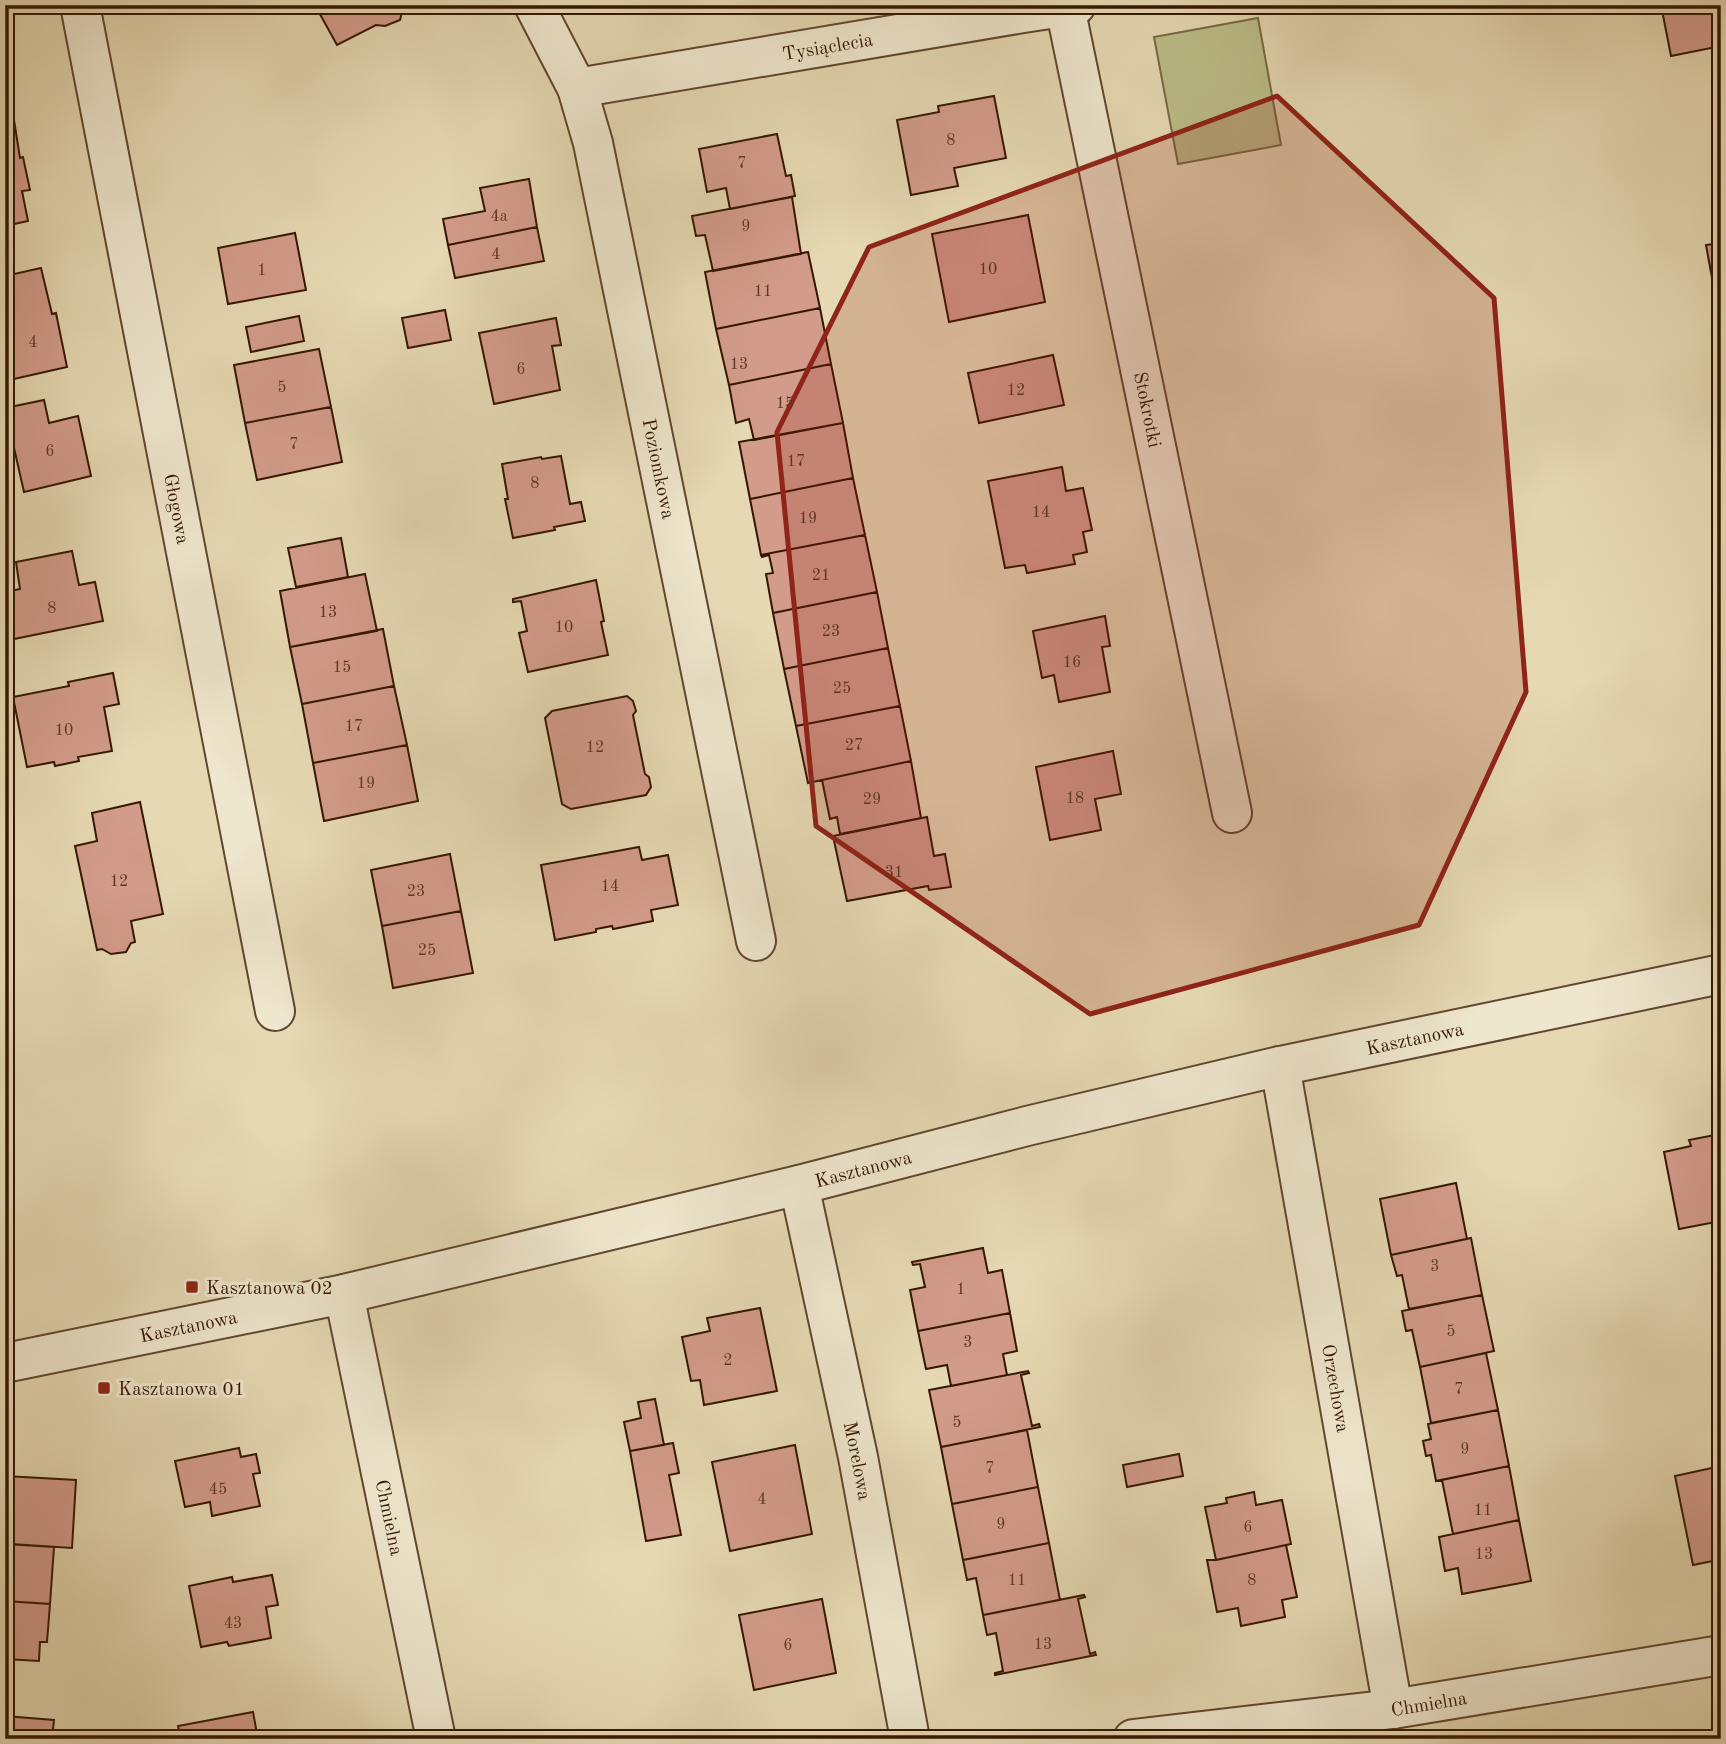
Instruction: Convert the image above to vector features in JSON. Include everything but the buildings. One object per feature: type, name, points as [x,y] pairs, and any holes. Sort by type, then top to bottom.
[{"type":"street","name":"Głogowa","points":[[80,5],[275,1011]]},
{"type":"street","name":"Poziomkowa","points":[[534,5],[578,88],[593,143],[756,941]]},
{"type":"street","name":"Tysiąclecia","points":[[578,88],[1071,6]]},
{"type":"street","name":"Stokrotki","points":[[1071,6],[1232,813]]},
{"type":"street","name":"Kasztanowa","points":[[5,1363],[344,1294],[1280,1066],[1721,974]]},
{"type":"street","name":"Orzechowa","points":[[1280,1066],[1393,1709]]},
{"type":"street","name":"Morelowa","points":[[799,1185],[858,1457],[911,1739]]},
{"type":"street","name":"Chmielna","points":[[344,1294],[436,1739]]},
{"type":"street","name":"Chmielna","points":[[1133,1739],[1393,1709],[1721,1655]]},
{"type":"highlighted area","points":[[1277,96],[1494,298],[1526,692],[1419,925],[1090,1014],[816,826],[777,432],[869,247]]},
{"type":"green space","points":[[1258,18],[1281,145],[1178,164],[1154,37]]},
{"type":"place","name":"Kasztanowa 02","points":[[192,1287]]},
{"type":"place","name":"Kasztanowa 01","points":[[104,1388]]}]
